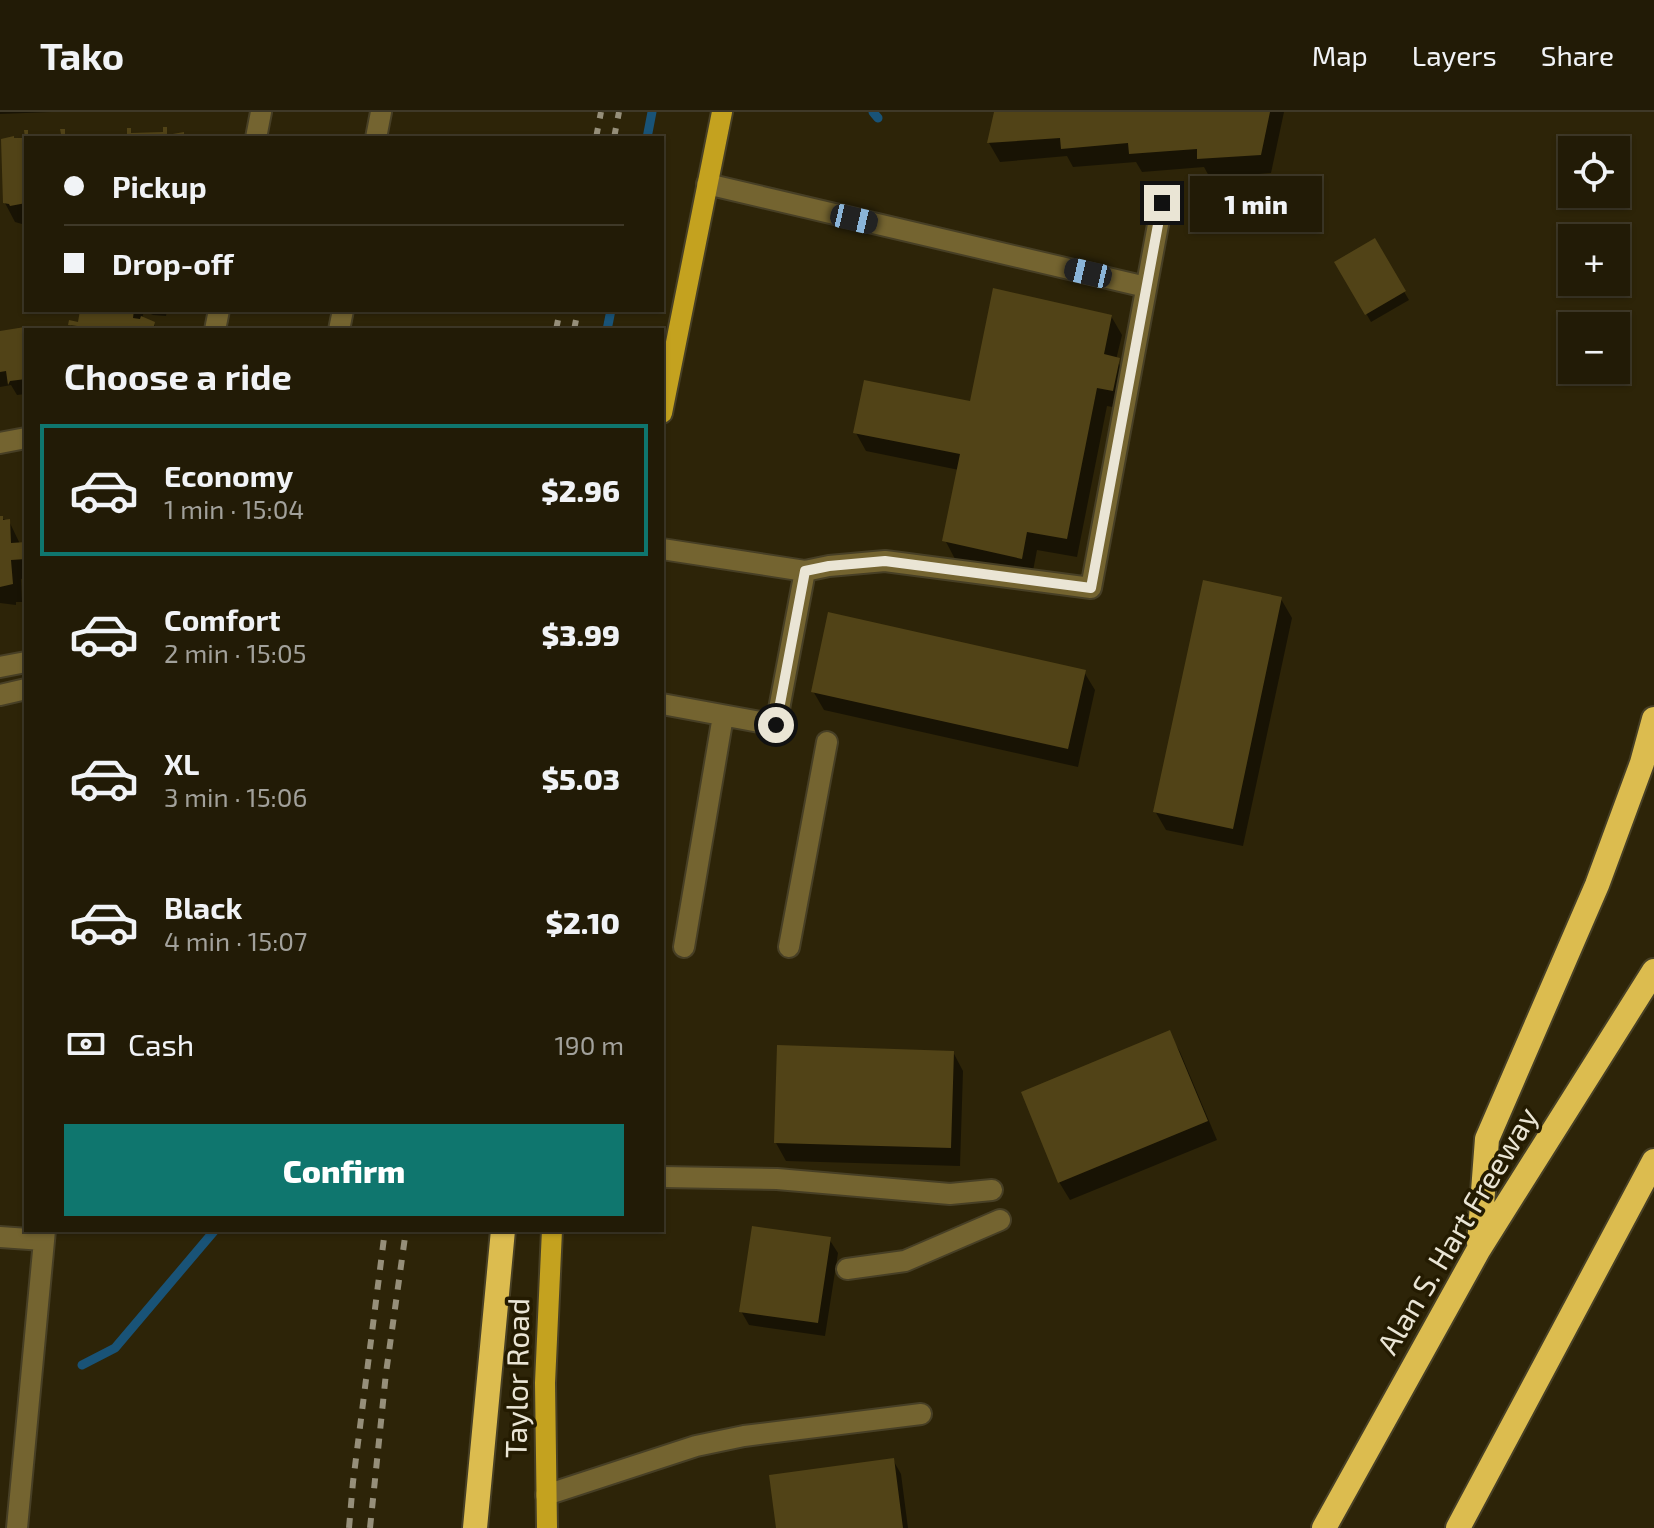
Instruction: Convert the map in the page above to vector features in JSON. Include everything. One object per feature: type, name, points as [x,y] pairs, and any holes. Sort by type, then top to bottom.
[{"type":"highway","points":[[1479,1249],[1487,1139],[1597,885],[1642,763],[1654,719]]},
{"type":"highway","name":"Alan S. Hart Freeway","points":[[1324,1528],[1479,1249],[1654,971]]},
{"type":"highway","points":[[1458,1528],[1654,1161]]},
{"type":"highway","points":[[475,1528],[503,1232]]},
{"type":"main road","points":[[664,403],[722,112]]},
{"type":"main road","name":"Taylor Road","points":[[547,1528],[545,1383],[552,1232]]},
{"type":"street","points":[[256,136],[261,112]]},
{"type":"street","points":[[376,136],[381,112]]},
{"type":"street","points":[[707,184],[1146,287]]},
{"type":"street","points":[[664,549],[805,571],[885,561],[1091,588],[1162,203]]},
{"type":"street","points":[[0,443],[24,438]]},
{"type":"street","points":[[664,704],[776,725],[805,571]]},
{"type":"street","points":[[0,667],[24,662]]},
{"type":"street","points":[[0,695],[24,689]]},
{"type":"street","points":[[684,947],[723,716]]},
{"type":"street","points":[[789,947],[827,742]]},
{"type":"street","points":[[664,1177],[777,1179],[950,1194],[992,1190]]},
{"type":"street","points":[[847,1269],[905,1261],[1000,1220]]},
{"type":"street","points":[[0,1237],[44,1235],[17,1528]]},
{"type":"street","points":[[546,1495],[696,1446],[744,1436],[921,1414]]},
{"type":"building","points":[[994,112],[1270,112],[1261,155],[1197,159],[1197,149],[1129,154],[1128,143],[1061,149],[1060,138],[987,143]]},
{"type":"building","points":[[163,127],[167,127],[167,135],[184,132],[184,135],[191,136],[127,136],[127,128],[131,128],[131,133],[163,132]]},
{"type":"building","points":[[60,129],[65,129],[65,136],[25,136],[24,130],[28,130],[28,135],[61,134]]},
{"type":"building","points":[[24,138],[24,203],[10,206],[3,203],[1,139]]},
{"type":"building","points":[[1375,238],[1406,291],[1365,315],[1334,262]]},
{"type":"building","points":[[993,288],[1112,315],[1104,354],[1120,358],[1113,391],[1097,388],[1067,539],[1027,532],[1022,559],[942,541],[960,454],[853,433],[864,380],[970,401]]},
{"type":"building","points":[[80,312],[134,312],[133,318],[140,319],[141,316],[155,322],[154,328],[76,328],[68,325],[69,320],[78,322]]},
{"type":"building","points":[[31,326],[32,328],[24,328],[24,379],[10,381],[8,385],[6,371],[0,372],[0,331]]},
{"type":"building","points":[[0,516],[3,516],[3,520],[10,519],[11,543],[24,542],[24,559],[11,560],[13,584],[0,587]]},
{"type":"building","points":[[1203,580],[1282,597],[1233,829],[1153,812]]},
{"type":"building","points":[[828,612],[1086,670],[1068,749],[811,692]]},
{"type":"building","points":[[1170,1030],[1208,1121],[1058,1183],[1021,1092]]},
{"type":"building","points":[[777,1045],[954,1051],[951,1148],[774,1143]]},
{"type":"building","points":[[752,1226],[831,1237],[818,1323],[739,1312]]},
{"type":"building","points":[[894,1458],[903,1528],[776,1528],[769,1475]]},
{"type":"waterway","points":[[647,136],[652,112]]},
{"type":"waterway","points":[[873,112],[878,118]]},
{"type":"waterway","points":[[607,328],[611,312]]},
{"type":"waterway","points":[[82,1365],[115,1348],[213,1232]]},
{"type":"railway","points":[[596,136],[601,112]]},
{"type":"railway","points":[[614,136],[619,112]]},
{"type":"railway","points":[[556,328],[560,312]]},
{"type":"railway","points":[[574,328],[578,312]]},
{"type":"railway","points":[[349,1528],[385,1232]]},
{"type":"railway","points":[[370,1528],[386,1373],[406,1232]]},
{"type":"route","points":[[776,725],[805,571],[885,561],[1091,588],[1162,203]]}]
